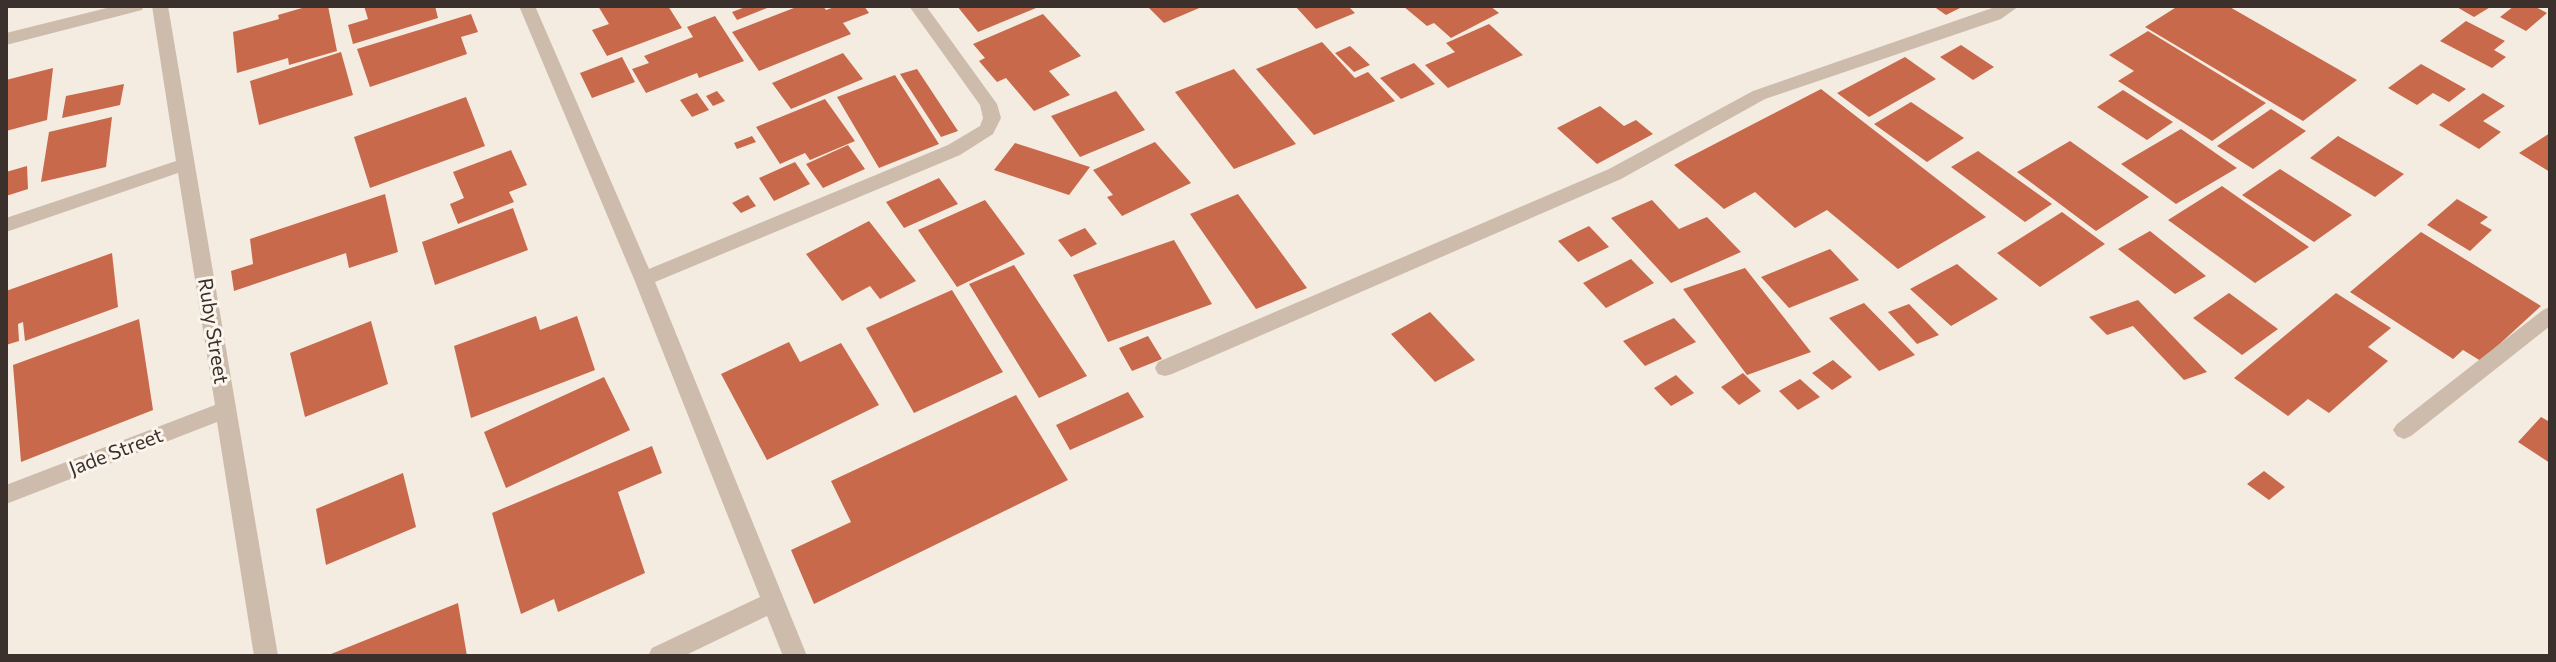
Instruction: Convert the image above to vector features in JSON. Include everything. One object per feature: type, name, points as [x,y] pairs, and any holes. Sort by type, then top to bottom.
[{"type":"street","points":[[6,39],[136,6]]},
{"type":"street","name":"Ruby Street","points":[[160,6],[266,656]]},
{"type":"street","points":[[527,6],[644,279],[795,656]]},
{"type":"street","points":[[644,279],[954,150],[987,130],[992,118],[988,104],[917,6]]},
{"type":"street","points":[[1165,368],[1615,174],[1759,95],[1995,15],[2011,6]]},
{"type":"street","points":[[6,225],[186,164]]},
{"type":"street","points":[[2404,430],[2550,315]]},
{"type":"street","name":"Jade Street","points":[[6,495],[226,410]]},
{"type":"street","points":[[660,656],[773,602]]},
{"type":"building","points":[[309,6],[328,6],[337,51],[289,65],[288,58],[237,73],[233,32],[279,19],[278,15]]},
{"type":"building","points":[[364,6],[435,6],[438,18],[353,44],[348,25],[368,19]]},
{"type":"building","points":[[598,6],[668,6],[682,28],[607,56],[592,30],[609,24]]},
{"type":"building","points":[[748,6],[772,6],[737,20],[732,12]]},
{"type":"building","points":[[799,6],[823,6],[826,10],[837,6],[864,6],[869,13],[843,23],[851,34],[759,71],[732,32]]},
{"type":"building","points":[[957,6],[1034,6],[1036,8],[978,32]]},
{"type":"building","points":[[1147,6],[1204,6],[1164,23]]},
{"type":"building","points":[[1348,6],[1355,13],[1316,29],[1296,7]]},
{"type":"building","points":[[1403,6],[1490,6],[1499,13],[1451,38],[1434,23],[1427,26]]},
{"type":"building","points":[[1933,6],[1964,6],[1946,15]]},
{"type":"building","points":[[2178,6],[2228,6],[2357,80],[2303,121],[2145,27]]},
{"type":"building","points":[[2455,6],[2492,6],[2474,17]]},
{"type":"building","points":[[2514,6],[2534,6],[2547,13],[2526,31],[2500,17]]},
{"type":"building","points":[[471,14],[478,32],[461,37],[467,54],[370,87],[357,49]]},
{"type":"building","points":[[1043,14],[1081,56],[1049,71],[1070,95],[1034,111],[1006,78],[997,82],[979,61],[985,58],[973,44]]},
{"type":"building","points":[[715,16],[744,61],[699,78],[697,73],[646,93],[632,69],[649,63],[644,56],[693,37],[687,27]]},
{"type":"building","points":[[2466,21],[2505,41],[2494,50],[2506,57],[2492,68],[2440,41]]},
{"type":"building","points":[[1489,24],[1523,55],[1448,88],[1425,65],[1455,52],[1446,43]]},
{"type":"building","points":[[2148,31],[2266,103],[2212,141],[2118,81],[2134,71],[2109,55]]},
{"type":"building","points":[[1322,42],[1355,78],[1368,72],[1395,101],[1314,135],[1256,69]]},
{"type":"building","points":[[1961,45],[1994,67],[1973,80],[1940,57]]},
{"type":"building","points":[[1350,46],[1370,65],[1354,72],[1335,53]]},
{"type":"building","points":[[341,52],[353,95],[259,125],[250,81]]},
{"type":"building","points":[[843,53],[863,79],[791,109],[772,83]]},
{"type":"building","points":[[622,57],[635,82],[592,98],[580,73]]},
{"type":"building","points":[[1905,57],[1936,79],[1869,117],[1837,93]]},
{"type":"building","points":[[1414,63],[1435,84],[1401,99],[1380,78]]},
{"type":"building","points":[[2421,64],[2466,89],[2449,102],[2433,93],[2417,105],[2388,88]]},
{"type":"building","points":[[53,68],[47,120],[6,131],[6,80]]},
{"type":"building","points":[[917,69],[958,131],[941,137],[900,74]]},
{"type":"building","points":[[1234,69],[1296,144],[1234,169],[1175,92]]},
{"type":"building","points":[[895,75],[939,144],[879,168],[837,97]]},
{"type":"building","points":[[124,84],[120,105],[62,118],[66,96]]},
{"type":"building","points":[[1821,89],[1986,217],[1898,269],[1827,210],[1795,228],[1755,192],[1724,209],[1674,165]]},
{"type":"building","points":[[2123,90],[2173,122],[2147,140],[2097,107]]},
{"type":"building","points":[[717,91],[725,101],[713,106],[706,96]]},
{"type":"building","points":[[1116,91],[1145,130],[1080,157],[1051,116]]},
{"type":"building","points":[[697,93],[709,110],[692,117],[680,100]]},
{"type":"building","points":[[2483,93],[2505,106],[2483,121],[2501,132],[2479,149],[2439,125]]},
{"type":"building","points":[[466,97],[485,146],[370,188],[354,137]]},
{"type":"building","points":[[825,99],[855,141],[810,160],[805,153],[780,164],[756,127]]},
{"type":"building","points":[[1911,102],[1964,138],[1927,162],[1874,124]]},
{"type":"building","points":[[1600,106],[1624,126],[1636,120],[1653,134],[1597,164],[1557,128]]},
{"type":"building","points":[[2271,109],[2306,131],[2253,169],[2217,146]]},
{"type":"building","points":[[112,117],[106,167],[41,182],[49,132]]},
{"type":"building","points":[[2181,129],[2237,168],[2176,204],[2121,164]]},
{"type":"building","points":[[2550,133],[2550,172],[2519,153]]},
{"type":"building","points":[[752,136],[756,142],[737,149],[734,143]]},
{"type":"building","points":[[2338,136],[2404,174],[2375,197],[2310,158]]},
{"type":"building","points":[[2070,141],[2149,197],[2096,231],[2017,172]]},
{"type":"building","points":[[1155,142],[1191,183],[1122,216],[1107,197],[1113,195],[1093,170]]},
{"type":"building","points":[[1015,143],[1090,167],[1069,195],[994,170]]},
{"type":"building","points":[[848,145],[865,169],[823,188],[806,164]]},
{"type":"building","points":[[511,150],[527,185],[509,192],[514,202],[458,224],[450,204],[464,198],[453,172]]},
{"type":"building","points":[[1978,151],[2052,204],[2025,222],[1951,167]]},
{"type":"building","points":[[795,162],[810,184],[774,201],[759,178]]},
{"type":"building","points":[[27,166],[28,189],[6,196],[6,172]]},
{"type":"building","points":[[2280,169],[2352,215],[2314,242],[2242,195]]},
{"type":"building","points":[[939,178],[958,204],[904,228],[886,202]]},
{"type":"building","points":[[2222,186],[2309,247],[2255,283],[2168,220]]},
{"type":"building","points":[[385,194],[398,252],[349,268],[346,253],[234,291],[231,271],[253,264],[250,239]]},
{"type":"building","points":[[1238,194],[1307,288],[1256,309],[1190,214]]},
{"type":"building","points":[[748,195],[756,206],[741,213],[732,203]]},
{"type":"building","points":[[2457,199],[2488,217],[2480,223],[2492,230],[2470,251],[2427,225]]},
{"type":"building","points":[[985,200],[1025,254],[957,287],[918,230]]},
{"type":"building","points":[[1652,200],[1679,229],[1707,217],[1741,252],[1671,283],[1611,218]]},
{"type":"building","points":[[513,208],[528,250],[435,285],[422,242]]},
{"type":"building","points":[[2062,212],[2105,244],[2040,287],[1997,253]]},
{"type":"building","points":[[869,221],[916,281],[880,299],[870,286],[842,301],[806,254]]},
{"type":"building","points":[[1589,226],[1609,247],[1578,262],[1558,241]]},
{"type":"building","points":[[1085,228],[1097,244],[1071,257],[1058,240]]},
{"type":"building","points":[[2150,231],[2206,276],[2175,294],[2118,249]]},
{"type":"building","points":[[2421,232],[2541,306],[2481,361],[2463,350],[2453,359],[2350,292]]},
{"type":"building","points":[[1174,240],[1212,304],[1108,342],[1073,275]]},
{"type":"building","points":[[1830,249],[1859,280],[1789,308],[1761,277]]},
{"type":"building","points":[[112,253],[118,307],[25,341],[23,322],[18,324],[19,341],[6,345],[6,291]]},
{"type":"building","points":[[1631,259],[1654,283],[1606,308],[1583,283]]},
{"type":"building","points":[[1957,264],[1998,299],[1951,326],[1910,289]]},
{"type":"building","points":[[1014,265],[1087,376],[1039,398],[969,284]]},
{"type":"building","points":[[1745,268],[1811,352],[1747,375],[1683,289]]},
{"type":"building","points":[[952,290],[1003,372],[914,413],[866,328]]},
{"type":"building","points":[[2229,293],[2278,329],[2242,355],[2193,318]]},
{"type":"building","points":[[2336,293],[2391,328],[2368,347],[2388,361],[2329,413],[2308,399],[2288,416],[2234,378]]},
{"type":"building","points":[[2138,300],[2207,372],[2184,380],[2133,326],[2107,335],[2089,317]]},
{"type":"building","points":[[1864,303],[1915,355],[1879,371],[1829,318]]},
{"type":"building","points":[[1909,304],[1939,335],[1917,344],[1888,312]]},
{"type":"building","points":[[1430,312],[1475,360],[1435,382],[1391,334]]},
{"type":"building","points":[[536,316],[540,330],[577,316],[595,370],[471,418],[454,346]]},
{"type":"building","points":[[1674,318],[1696,342],[1645,366],[1623,341]]},
{"type":"building","points":[[139,319],[153,410],[21,462],[13,365]]},
{"type":"building","points":[[371,321],[388,384],[305,417],[290,353]]},
{"type":"building","points":[[1148,336],[1162,359],[1132,371],[1119,348]]},
{"type":"building","points":[[789,342],[800,362],[841,343],[879,405],[767,460],[721,374]]},
{"type":"building","points":[[1833,360],[1852,377],[1832,390],[1812,373]]},
{"type":"building","points":[[1743,373],[1761,391],[1739,405],[1721,387]]},
{"type":"building","points":[[1676,375],[1694,393],[1671,406],[1654,388]]},
{"type":"building","points":[[604,377],[630,430],[506,488],[484,432]]},
{"type":"building","points":[[1800,379],[1820,397],[1798,410],[1779,391]]},
{"type":"building","points":[[1128,392],[1144,417],[1070,450],[1056,425]]},
{"type":"building","points":[[1016,395],[1068,480],[814,604],[791,550],[851,522],[831,481]]},
{"type":"building","points":[[2541,417],[2550,422],[2550,463],[2518,442]]},
{"type":"building","points":[[652,446],[662,473],[618,492],[645,573],[558,612],[554,599],[521,614],[492,513]]},
{"type":"building","points":[[2264,471],[2285,487],[2269,500],[2247,484]]},
{"type":"building","points":[[403,473],[416,527],[326,565],[316,509]]},
{"type":"building","points":[[458,603],[467,656],[326,656]]}]
